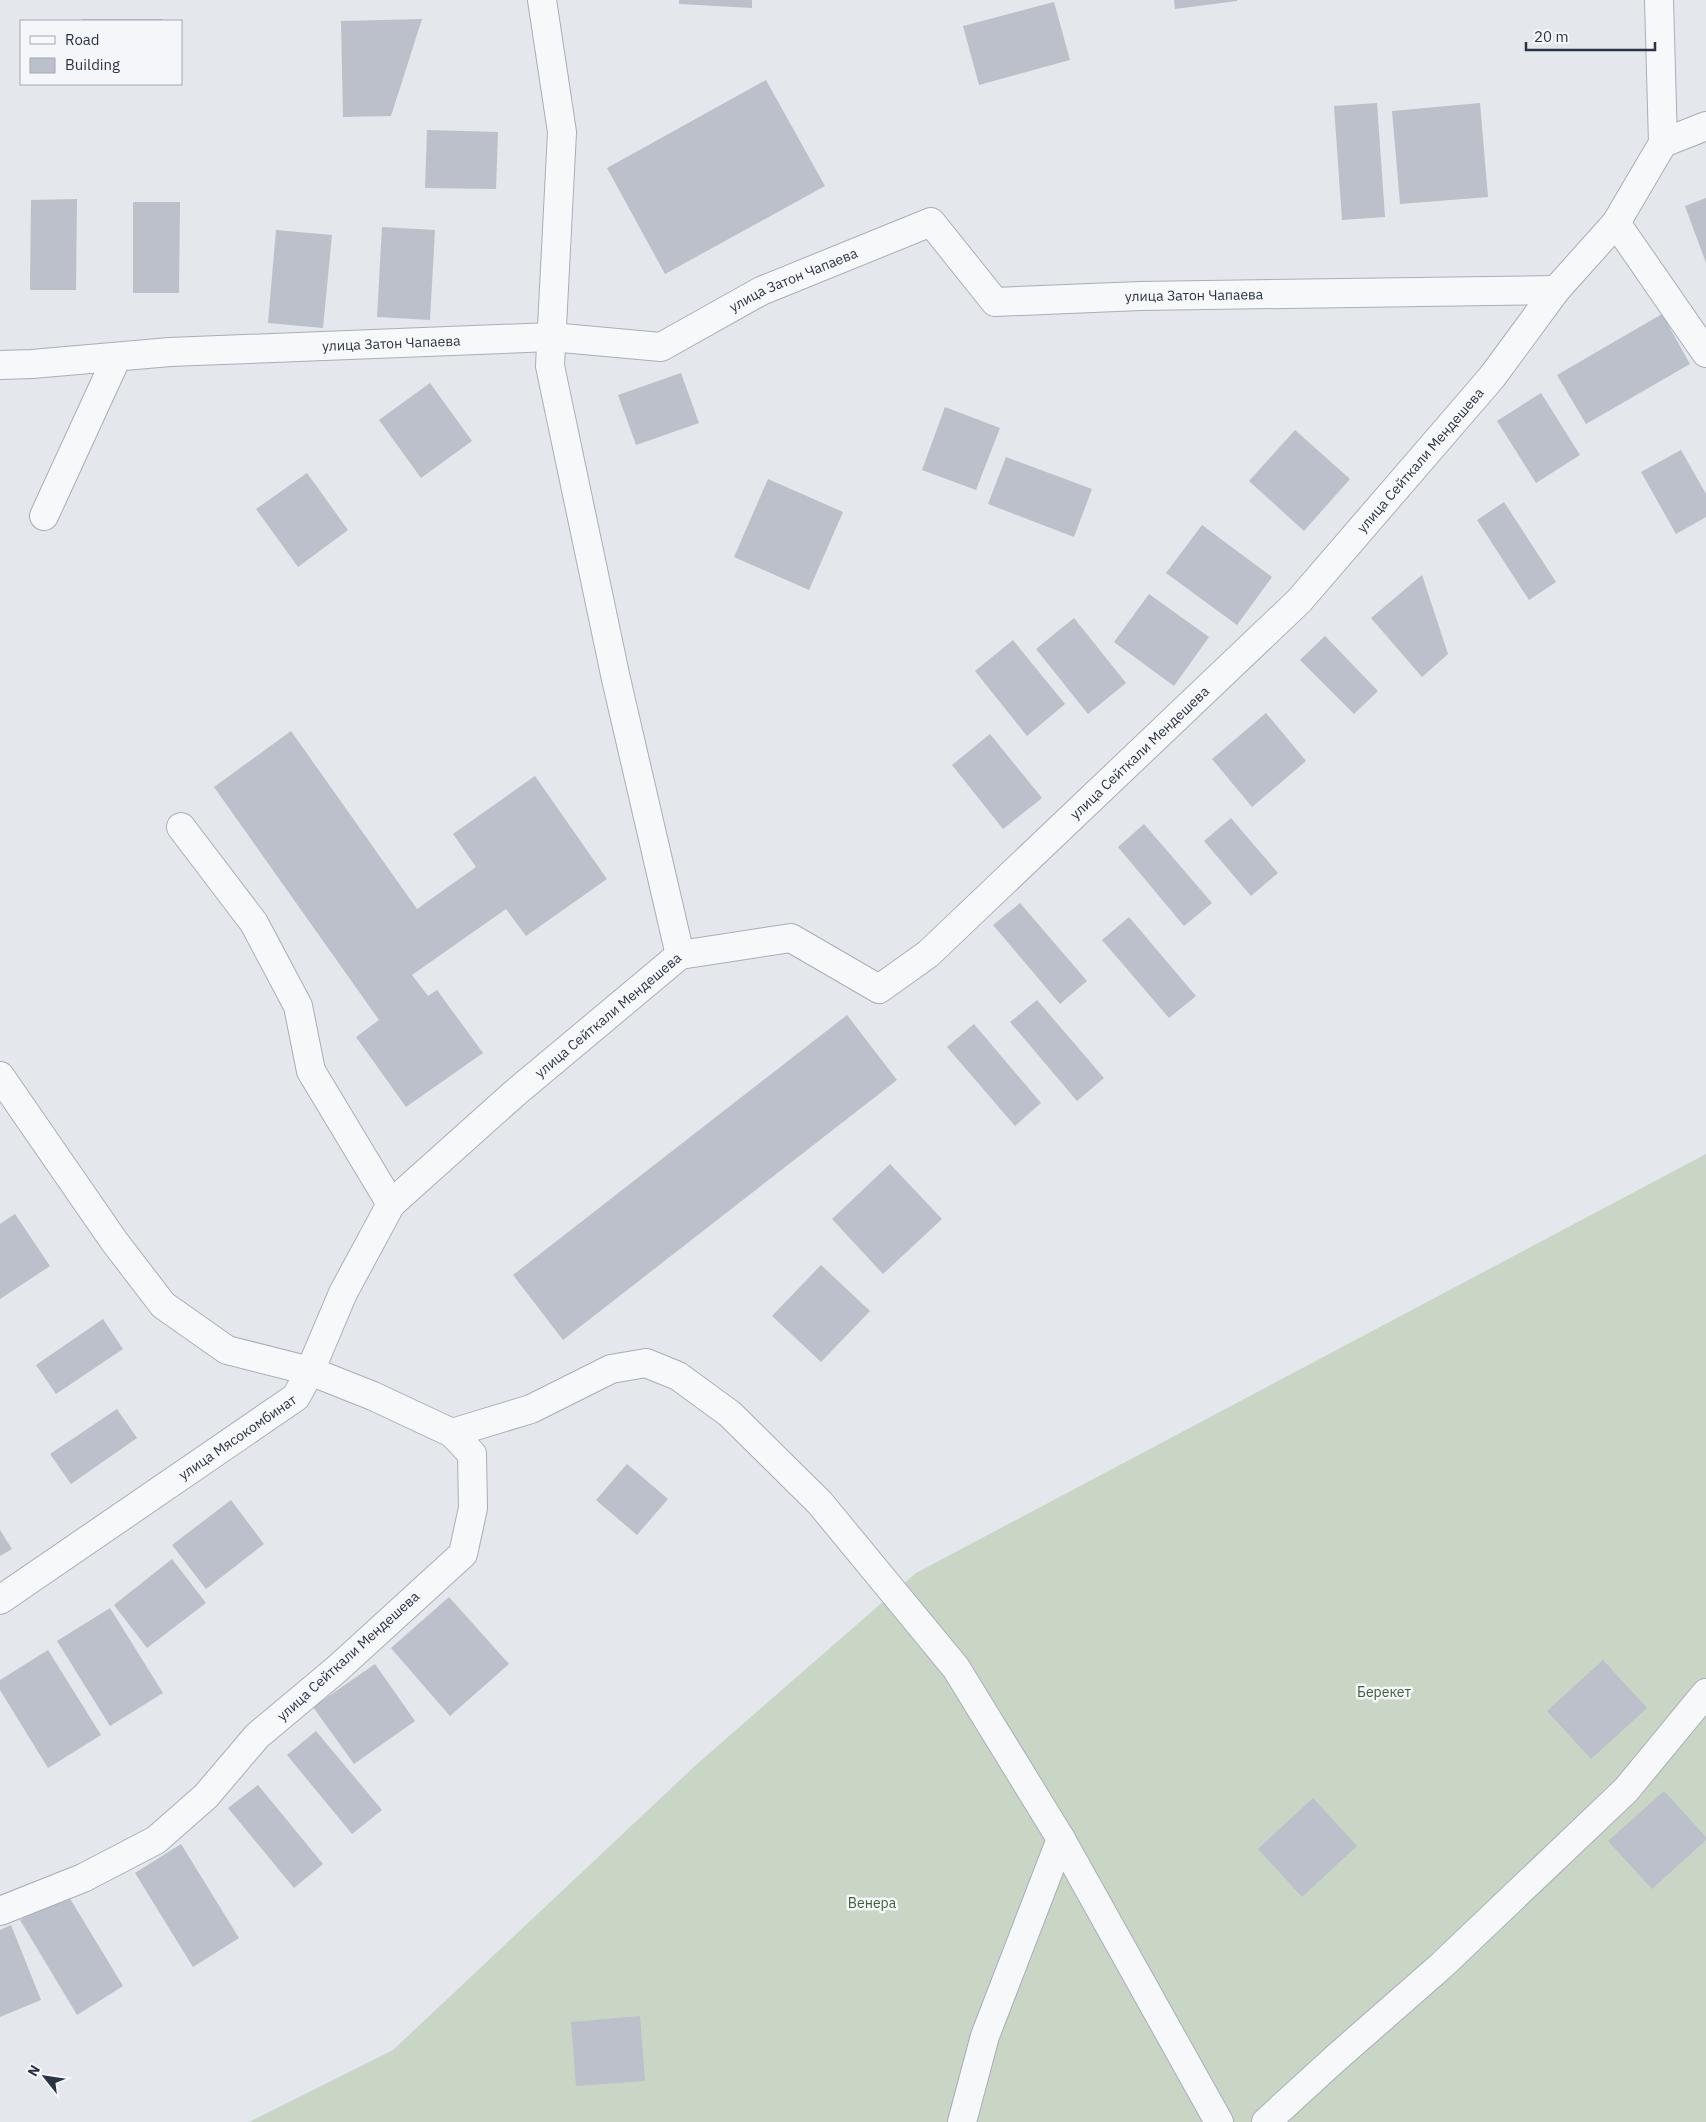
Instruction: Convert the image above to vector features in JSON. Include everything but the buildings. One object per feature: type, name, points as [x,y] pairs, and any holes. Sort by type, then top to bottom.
[{"type":"street","points":[[542,0],[562,132],[550,366],[616,680],[680,956]]},
{"type":"street","points":[[1660,0],[1663,143],[1706,126]]},
{"type":"street","name":"улица Сейткали Мендешева","points":[[391,1204],[515,1093],[680,956],[791,938],[879,990],[928,954],[1299,601],[1492,377],[1556,290],[1616,223],[1663,143]]},
{"type":"street","name":"улица Затон Чапаева","points":[[0,365],[170,352],[551,337],[662,347],[761,291],[931,222],[995,302],[1140,296],[1556,290]]},
{"type":"street","points":[[1616,223],[1706,353]]},
{"type":"street","points":[[44,516],[117,357]]},
{"type":"street","points":[[181,827],[254,923],[298,1006],[311,1071],[391,1204]]},
{"type":"street","name":"улица Сейткали Мендешева","points":[[0,1076],[114,1241],[163,1305],[227,1350],[310,1371],[373,1396],[452,1433],[472,1454],[473,1508],[463,1554],[337,1669],[257,1736],[206,1796],[156,1840],[83,1878],[0,1911]]},
{"type":"street","name":"улица Мясокомбинат","points":[[0,1600],[296,1397],[310,1371],[343,1293],[391,1204]]},
{"type":"street","points":[[452,1433],[531,1409],[611,1368],[646,1364],[678,1376],[730,1414],[826,1511],[956,1668],[1061,1839],[1219,2122]]},
{"type":"street","points":[[1266,2122],[1441,1966],[1626,1790],[1706,1693]]},
{"type":"street","points":[[962,2122],[985,2036],[1061,1839]]},
{"type":"green space","name":"Берекет","points":[[1706,1154],[1706,2122],[249,2122],[393,2050],[697,1764],[916,1573]]},
{"type":"park label","name":"Венера","points":[[872,1903]]}]
